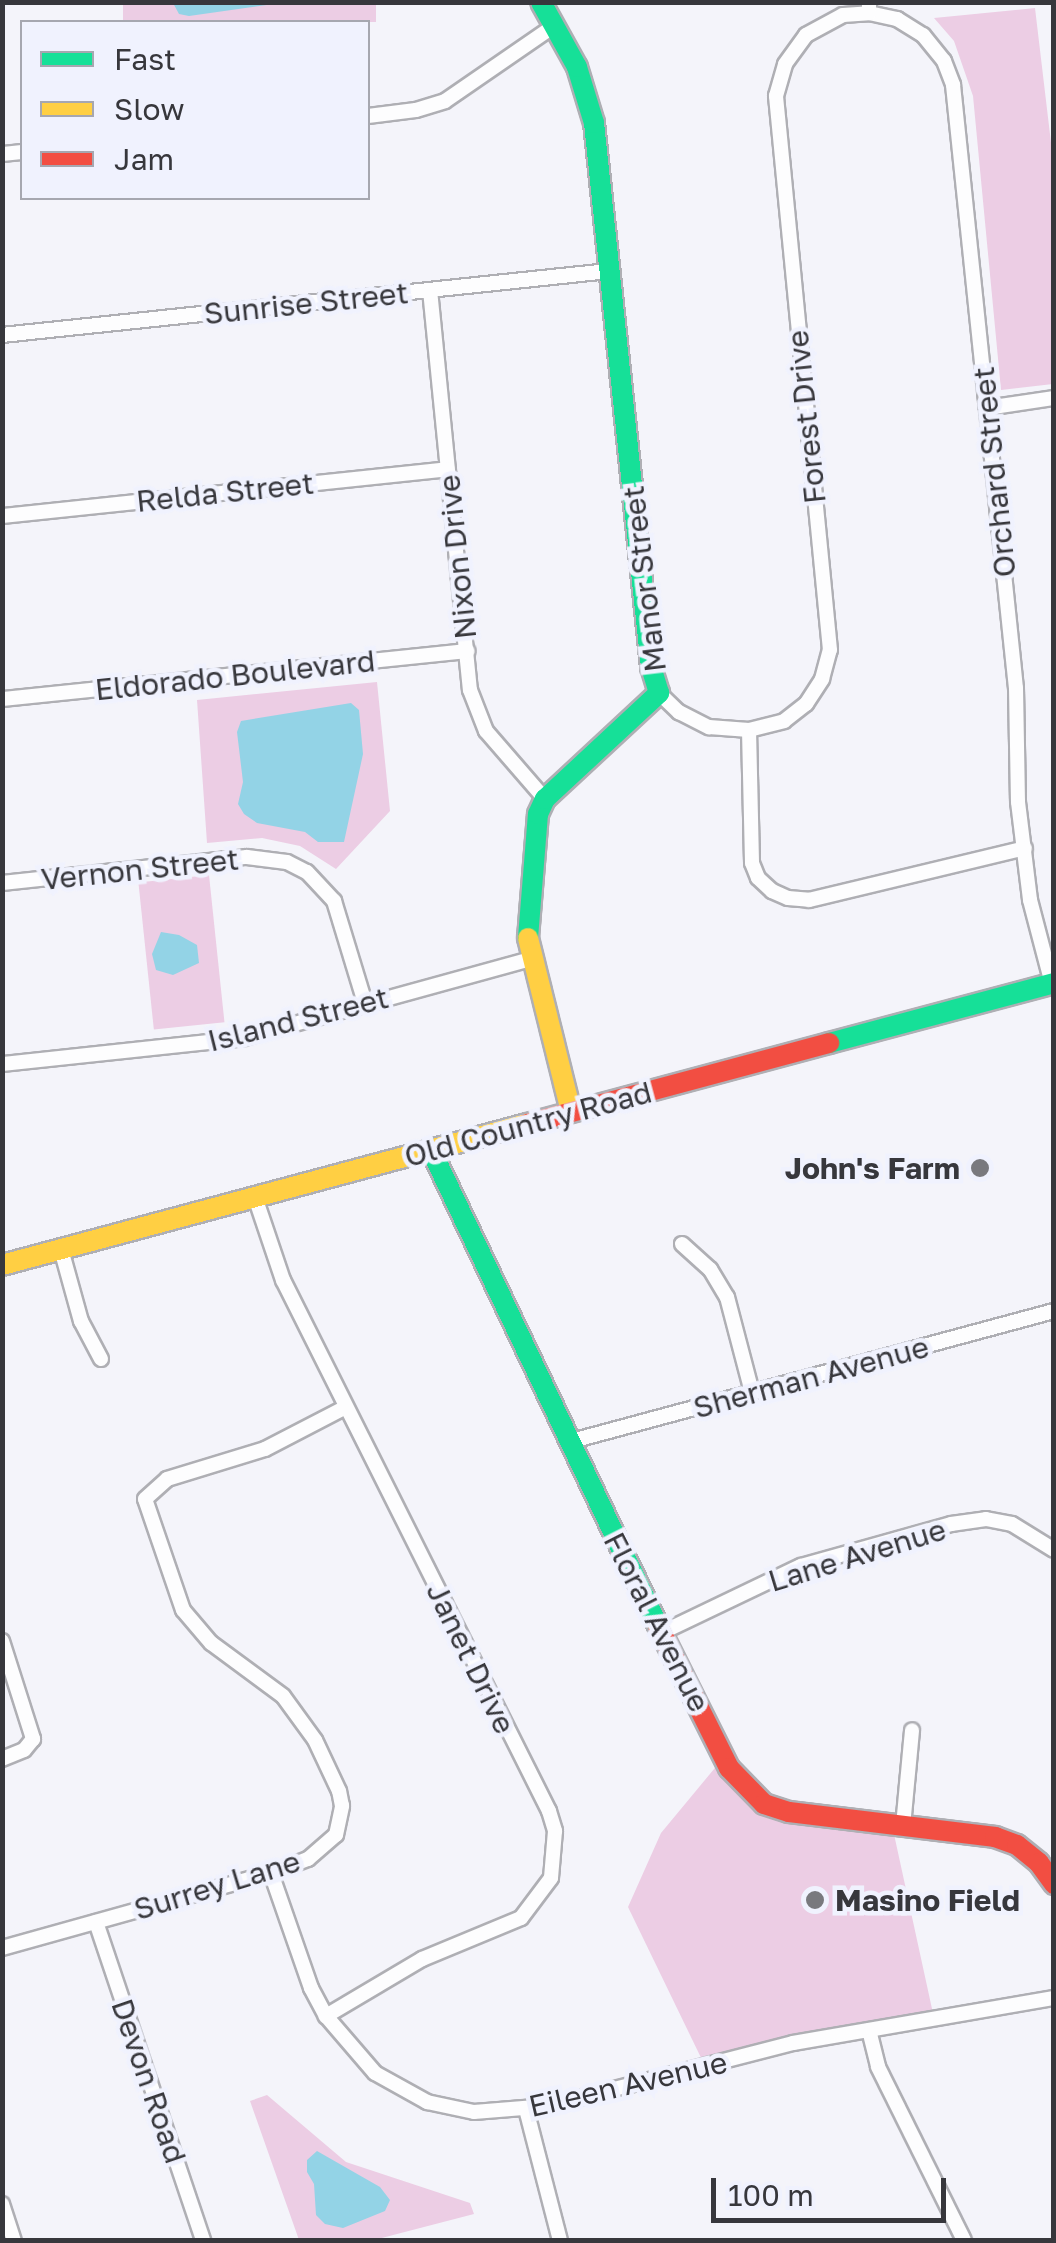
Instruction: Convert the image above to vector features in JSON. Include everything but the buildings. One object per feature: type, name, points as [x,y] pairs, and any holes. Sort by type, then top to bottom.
[{"type":"street","name":"Manor Street","points":[[541,2],[578,66],[594,123],[651,668],[658,692],[545,799]]},
{"type":"street","name":"Orchard Street","points":[[869,8],[897,19],[923,36],[944,61],[953,85],[1016,688],[1018,802],[1030,900],[1052,983]]},
{"type":"street","name":"Forest Drive","points":[[658,692],[680,712],[709,728],[749,730],[784,721],[806,704],[822,679],[830,650],[776,96],[785,64],[806,36],[842,15],[869,8]]},
{"type":"street","points":[[370,116],[416,110],[445,101],[555,26]]},
{"type":"street","name":"Sunrise Street","points":[[2,335],[610,272]]},
{"type":"street","name":"Nixon Drive","points":[[430,290],[470,690],[486,730],[545,799]]},
{"type":"street","points":[[988,408],[1054,398]]},
{"type":"street","name":"Relda Street","points":[[2,516],[448,469]]},
{"type":"street","name":"Eldorado Boulevard","points":[[2,699],[468,651]]},
{"type":"street","points":[[749,730],[752,863],[772,891],[788,898],[809,900],[1025,848]]},
{"type":"street","points":[[545,799],[535,831],[527,929],[530,959],[570,1112]]},
{"type":"street","name":"Vernon Street","points":[[2,883],[247,857],[287,862],[307,872],[334,901],[366,1004]]},
{"type":"street","name":"Island Street","points":[[2,1064],[244,1038],[530,959]]},
{"type":"street","name":"Old Country Road","points":[[2,1266],[1052,983]]},
{"type":"street","name":"Floral Avenue","points":[[431,1150],[568,1442],[729,1768],[764,1804],[800,1814],[960,1831],[1017,1845],[1039,1863],[1054,1884]]},
{"type":"street","name":"Janet Drive","points":[[255,1197],[283,1280],[549,1811],[556,1854],[545,1891],[522,1918],[422,1959],[326,2016]]},
{"type":"street","points":[[682,1244],[710,1268],[727,1296],[752,1392]]},
{"type":"street","points":[[61,1250],[81,1322],[101,1360]]},
{"type":"street","name":"Sherman Avenue","points":[[568,1442],[1054,1311]]},
{"type":"street","name":"Surrey Lane","points":[[2,1948],[270,1873],[328,1846],[340,1821],[339,1791],[302,1717],[271,1686],[211,1642],[183,1610],[145,1500],[154,1487],[167,1479],[266,1449],[346,1407]]},
{"type":"street","name":"Lane Avenue","points":[[663,1632],[802,1566],[951,1524],[986,1519],[1012,1524],[1054,1550]]},
{"type":"street","points":[[2,1641],[32,1724],[33,1739],[28,1746],[2,1759]]},
{"type":"street","points":[[904,1826],[912,1730]]},
{"type":"street","name":"Eileen Avenue","points":[[270,1873],[310,1988],[326,2016],[375,2073],[427,2102],[474,2112],[526,2109],[793,2043],[1054,1998]]},
{"type":"street","name":"Devon Road","points":[[96,1922],[203,2240]]},
{"type":"street","points":[[869,2030],[878,2066],[964,2240]]},
{"type":"street","points":[[526,2109],[560,2240]]},
{"type":"street","points":[[2,2204],[14,2240]]},
{"type":"shaded area","points":[[123,3],[376,3],[376,22],[123,20]]},
{"type":"shaded area","points":[[1035,8],[1054,168],[1053,384],[1001,390],[973,96],[954,41],[934,18]]},
{"type":"shaded area","points":[[377,682],[390,811],[336,869],[300,846],[262,838],[207,843],[197,700]]},
{"type":"shaded area","points":[[209,875],[224,1022],[154,1030],[138,882]]},
{"type":"shaded area","points":[[724,1757],[764,1804],[892,1825],[934,2018],[705,2066],[628,1907],[661,1833]]},
{"type":"shaded area","points":[[267,2095],[346,2162],[470,2203],[474,2214],[374,2240],[299,2240],[250,2101]]},
{"type":"water","points":[[173,2],[281,3],[189,16],[179,14]]},
{"type":"water","points":[[351,703],[359,710],[363,754],[344,842],[318,842],[305,832],[257,823],[244,814],[238,804],[243,782],[237,732],[241,721]]},
{"type":"water","points":[[161,932],[179,935],[197,945],[199,963],[173,975],[156,970],[152,954]]},
{"type":"water","points":[[317,2151],[380,2187],[390,2200],[385,2211],[343,2228],[325,2224],[316,2215],[314,2184],[307,2172],[307,2160]]},
{"type":"traffic: fast","points":[[528,938],[538,814],[545,799],[659,693],[651,667],[594,123],[577,67],[541,2]]},
{"type":"traffic: fast","points":[[829,1043],[1054,983]]},
{"type":"traffic: fast","points":[[431,1150],[658,1626]]},
{"type":"traffic: slow","points":[[528,938],[571,1112]]},
{"type":"traffic: slow","points":[[2,1265],[527,1124]]},
{"type":"traffic: jam","points":[[527,1124],[829,1043]]},
{"type":"traffic: jam","points":[[658,1626],[729,1768],[764,1804],[789,1812],[995,1837],[1017,1845],[1039,1863],[1054,1884]]},
{"type":"place","name":"John's Farm","points":[[980,1168]]},
{"type":"place","name":"Masino Field","points":[[815,1900]]}]
